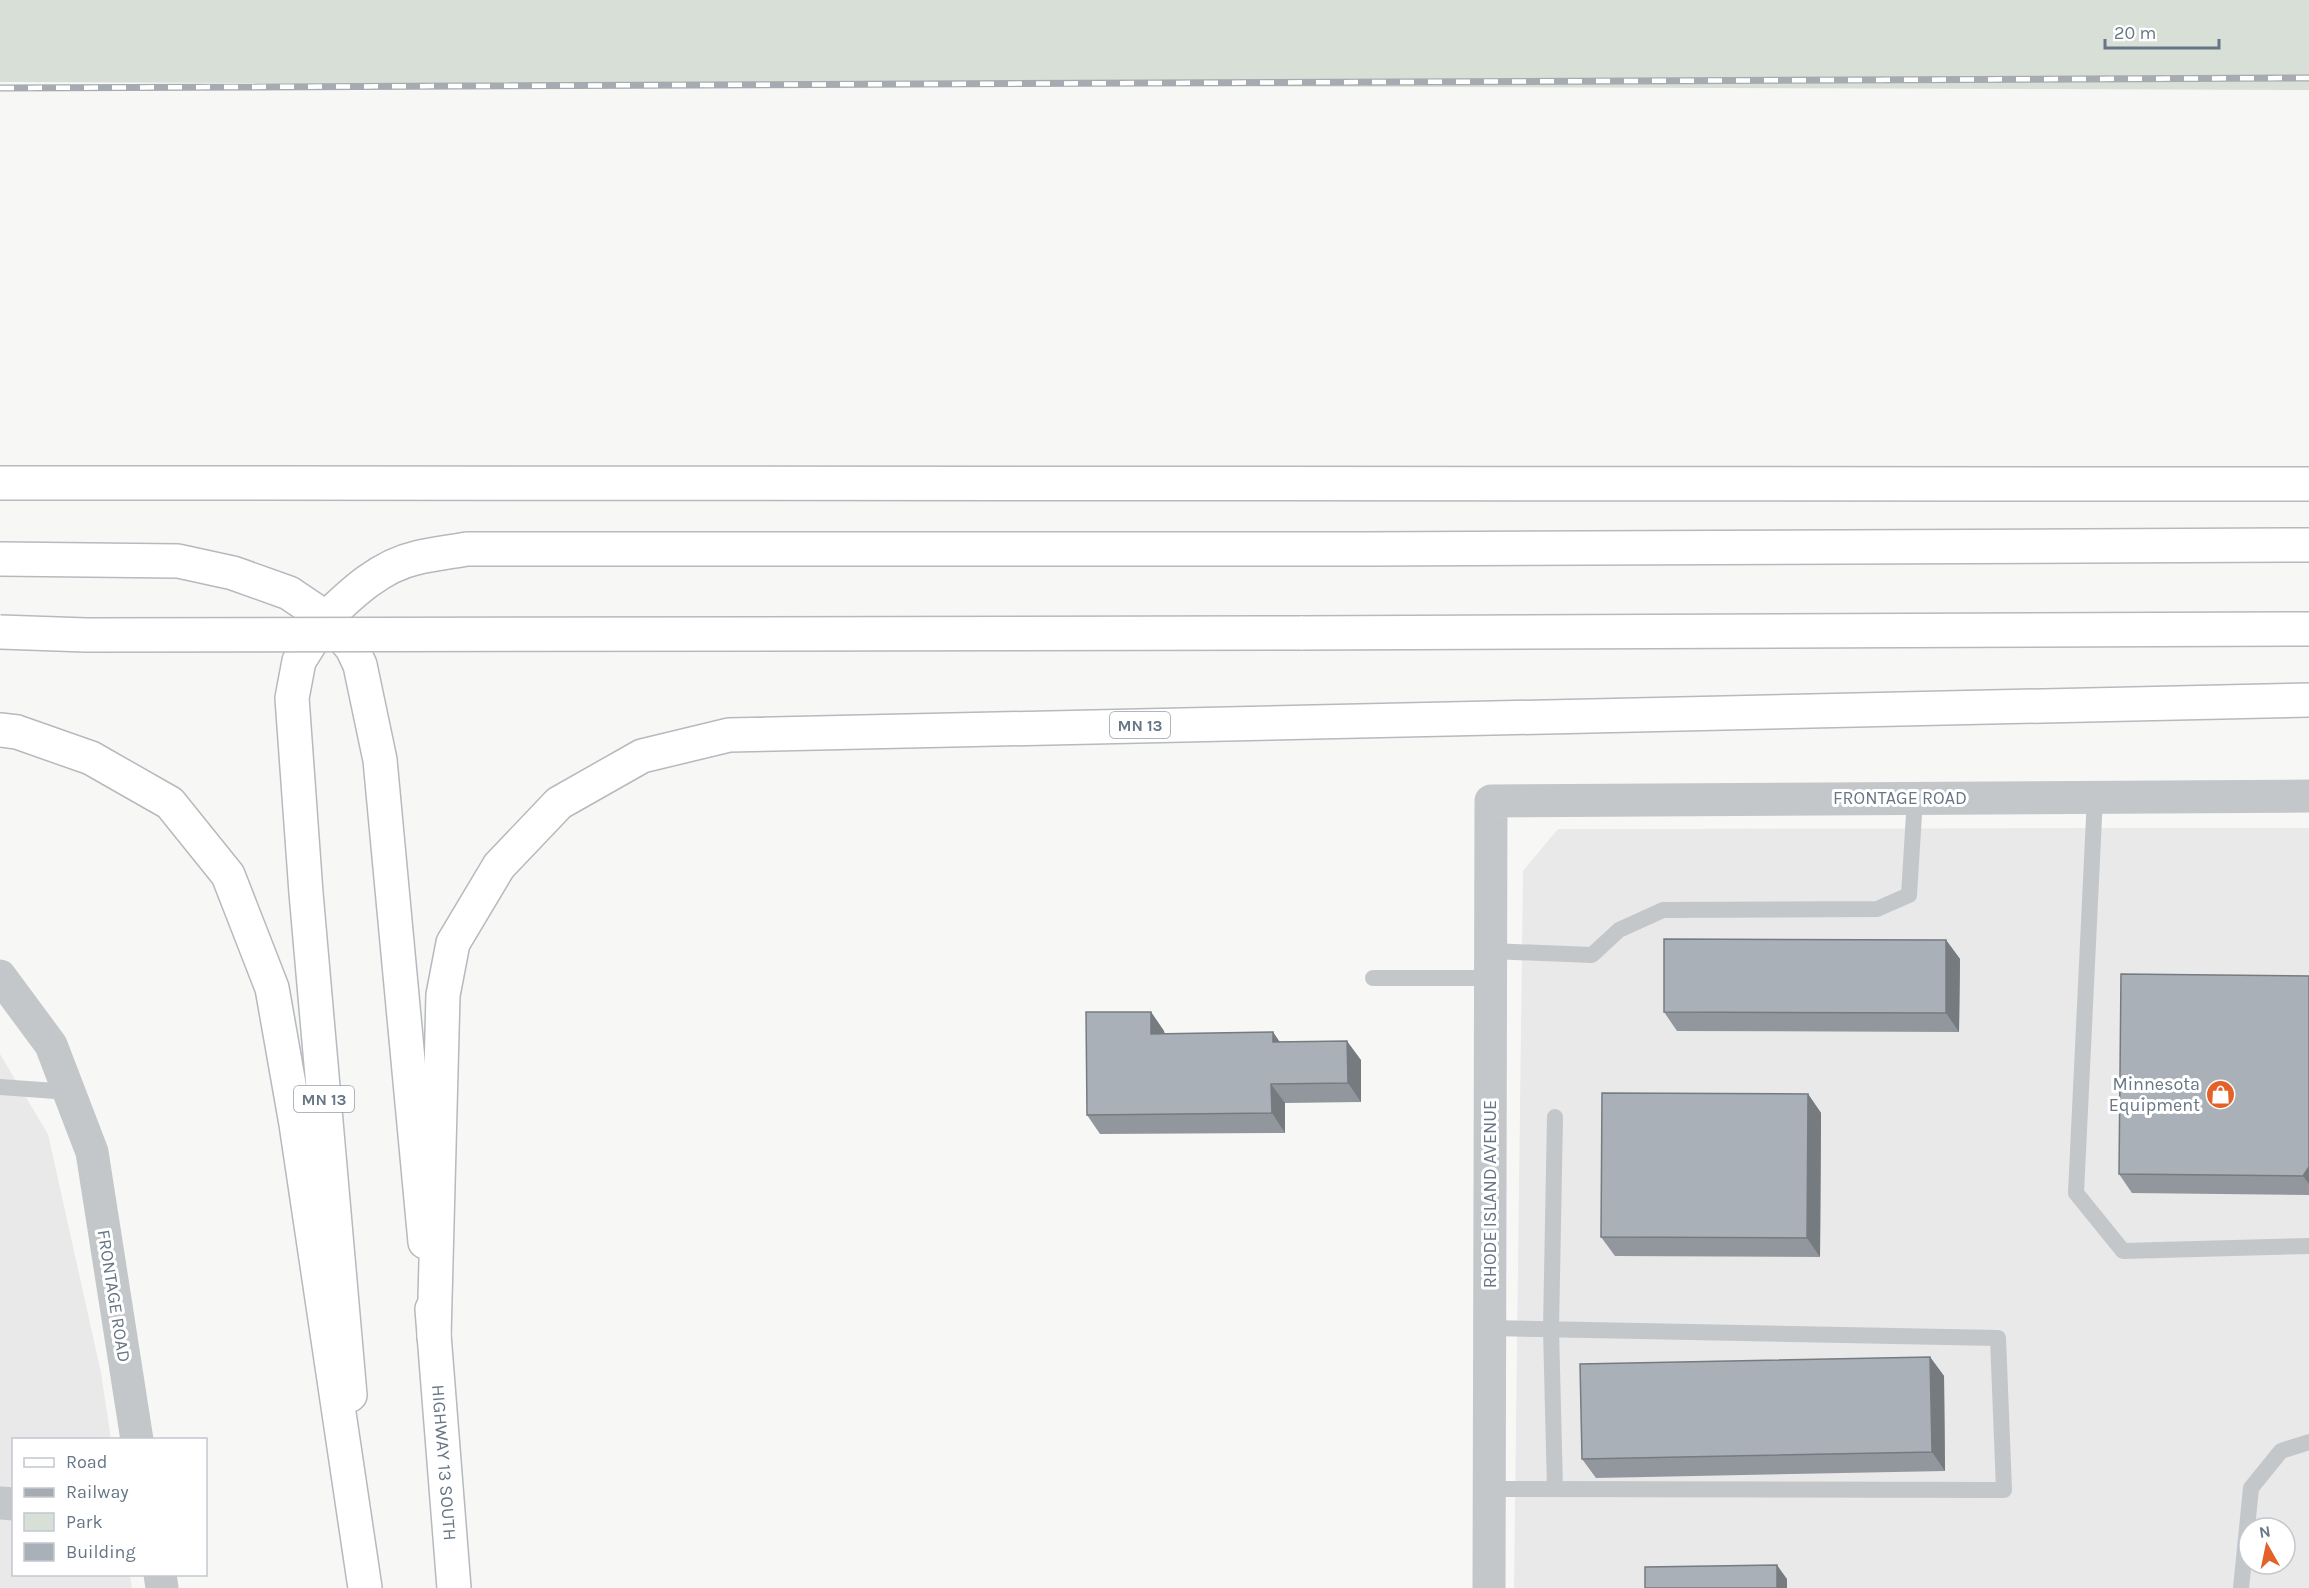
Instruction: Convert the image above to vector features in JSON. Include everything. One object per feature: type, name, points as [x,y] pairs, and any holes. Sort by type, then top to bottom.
[{"type":"main road","points":[[0,483],[2309,484]]},
{"type":"main road","name":"MN 13","points":[[366,1588],[306,893],[292,698],[299,661],[326,618],[355,590],[381,573],[413,558],[467,549],[1368,549],[2309,545]]},
{"type":"main road","points":[[0,559],[178,561],[233,573],[289,593],[326,618],[352,648],[360,665],[380,760],[434,1337]]},
{"type":"main road","points":[[0,632],[86,635],[2309,629]]},
{"type":"main road","name":"MN 13","points":[[434,1337],[443,995],[453,943],[499,866],[559,803],[642,756],[729,735],[2309,700]]},
{"type":"main road","points":[[0,730],[17,732],[91,758],[170,803],[228,875],[272,988],[296,1124],[366,1588]]},
{"type":"main road","name":"HIGHWAY 13 SOUTH","points":[[434,1337],[454,1588]]},
{"type":"street","name":"FRONTAGE ROAD","points":[[1491,801],[2309,796]]},
{"type":"street","name":"RHODE ISLAND AVENUE","points":[[1489,1588],[1491,801]]},
{"type":"street","name":"FRONTAGE ROAD","points":[[0,976],[51,1045],[92,1152],[137,1438]]},
{"type":"lane","points":[[2095,797],[2076,1193],[2123,1251],[2309,1246]]},
{"type":"lane","points":[[1373,978],[1592,955],[1619,930],[1663,910],[1877,909],[1909,895],[1915,798]]},
{"type":"lane","points":[[0,1087],[69,1092]]},
{"type":"lane","points":[[1555,1118],[1551,1329],[1555,1489]]},
{"type":"lane","points":[[1490,1328],[1998,1338],[2004,1490],[1490,1490]]},
{"type":"lane","points":[[2241,1588],[2251,1488],[2282,1451],[2309,1442]]},
{"type":"shaded area","points":[[2309,828],[2309,1588],[1514,1588],[1523,871],[1558,829]]},
{"type":"shaded area","points":[[0,1054],[48,1134],[101,1373],[111,1438],[12,1438],[12,1576],[130,1576],[132,1588],[0,1588]]},
{"type":"green space","points":[[0,0],[2309,0],[2309,90],[0,82]]},
{"type":"building","points":[[1664,939],[1946,940],[1946,1013],[1664,1012]]},
{"type":"building","name":"Minnesota Equipment","points":[[2121,974],[2309,976],[2309,1167],[2303,1176],[2119,1174]]},
{"type":"building","points":[[1086,1012],[1151,1012],[1151,1034],[1273,1032],[1273,1042],[1347,1041],[1348,1083],[1271,1084],[1272,1113],[1087,1115]]},
{"type":"building","points":[[1602,1093],[1808,1094],[1807,1238],[1601,1237]]},
{"type":"building","points":[[1930,1357],[1932,1452],[1582,1459],[1580,1364]]},
{"type":"building","points":[[1777,1565],[1777,1588],[1645,1588],[1645,1567]]},
{"type":"railway","points":[[0,88],[2309,78]]},
{"type":"place","name":"Minnesota Equipment","points":[[2221,1094]]}]
